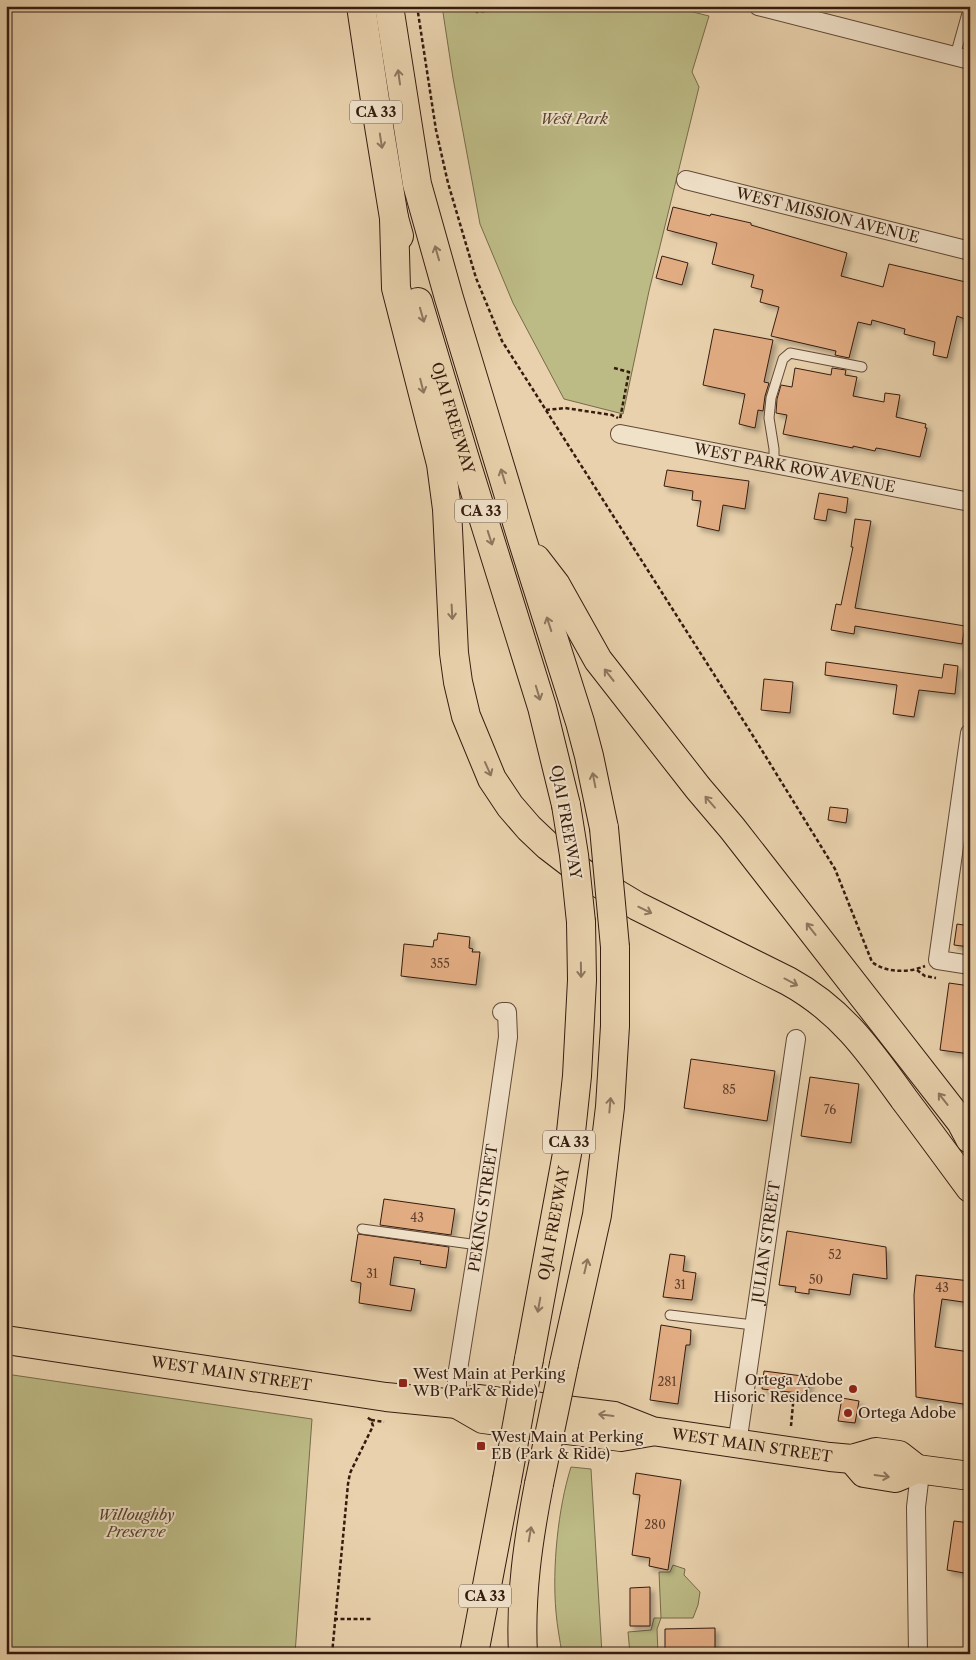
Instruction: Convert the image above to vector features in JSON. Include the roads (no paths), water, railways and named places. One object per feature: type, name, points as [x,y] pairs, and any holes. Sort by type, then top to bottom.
[{"type":"main road","name":"OJAI FREEWAY","points":[[361,6],[394,218],[464,456],[542,707],[566,805],[574,855],[581,922],[582,980],[577,1076],[571,1132],[474,1654]]},
{"type":"main road","name":"OJAI FREEWAY","points":[[389,6],[417,184],[452,308],[589,756],[604,828],[615,947],[615,1026],[611,1098],[599,1206],[538,1484],[528,1540],[524,1582],[523,1654]]},
{"type":"main road","points":[[394,218],[396,288],[442,464],[447,509],[454,654],[458,682],[466,716],[492,779],[528,828],[587,876],[637,906],[810,993],[829,1008],[870,1051],[960,1169],[970,1188]]},
{"type":"main road","points":[[522,539],[556,585],[598,660],[698,788],[732,828],[967,1130]]},
{"type":"main road","name":"WEST MAIN STREET","points":[[6,1340],[370,1407],[457,1404],[478,1399],[614,1416],[652,1431],[737,1444],[852,1459],[876,1452],[899,1456],[917,1469],[970,1476]]},
{"type":"main road","points":[[454,1654],[496,1539]]},
{"type":"main road","points":[[524,1582],[542,1654]]},
{"type":"street","points":[[758,6],[962,58]]},
{"type":"street","name":"WEST MISSION AVENUE","points":[[686,180],[970,251]]},
{"type":"street","name":"WEST PARK ROW AVENUE","points":[[620,426],[774,464],[970,502]]},
{"type":"street","points":[[970,733],[938,960],[970,965]]},
{"type":"street","name":"PEKING STREET","points":[[457,1404],[456,1383],[508,1037],[505,1012]]},
{"type":"street","name":"JULIAN STREET","points":[[737,1444],[796,1039]]},
{"type":"street","points":[[917,1469],[920,1473],[916,1507],[918,1654]]},
{"type":"lane","points":[[962,58],[969,6]]},
{"type":"lane","points":[[774,464],[774,449],[769,418],[771,398],[783,359],[790,353],[862,367]]},
{"type":"lane","points":[[362,1228],[478,1245]]},
{"type":"lane","points":[[670,1315],[753,1325]]},
{"type":"place","name":"West Main at Perking WB (Park & Ride)","points":[[403,1383]]},
{"type":"place","name":"Ortega Adobe Hisoric Residence","points":[[853,1389]]},
{"type":"place","name":"Ortega Adobe","points":[[848,1413]]},
{"type":"place","name":"West Main at Perking EB (Park & Ride)","points":[[481,1446]]},
{"type":"park label","name":"West Park","points":[[574,119]]},
{"type":"park label","name":"Willoughby Preserve","points":[[136,1524]]}]
